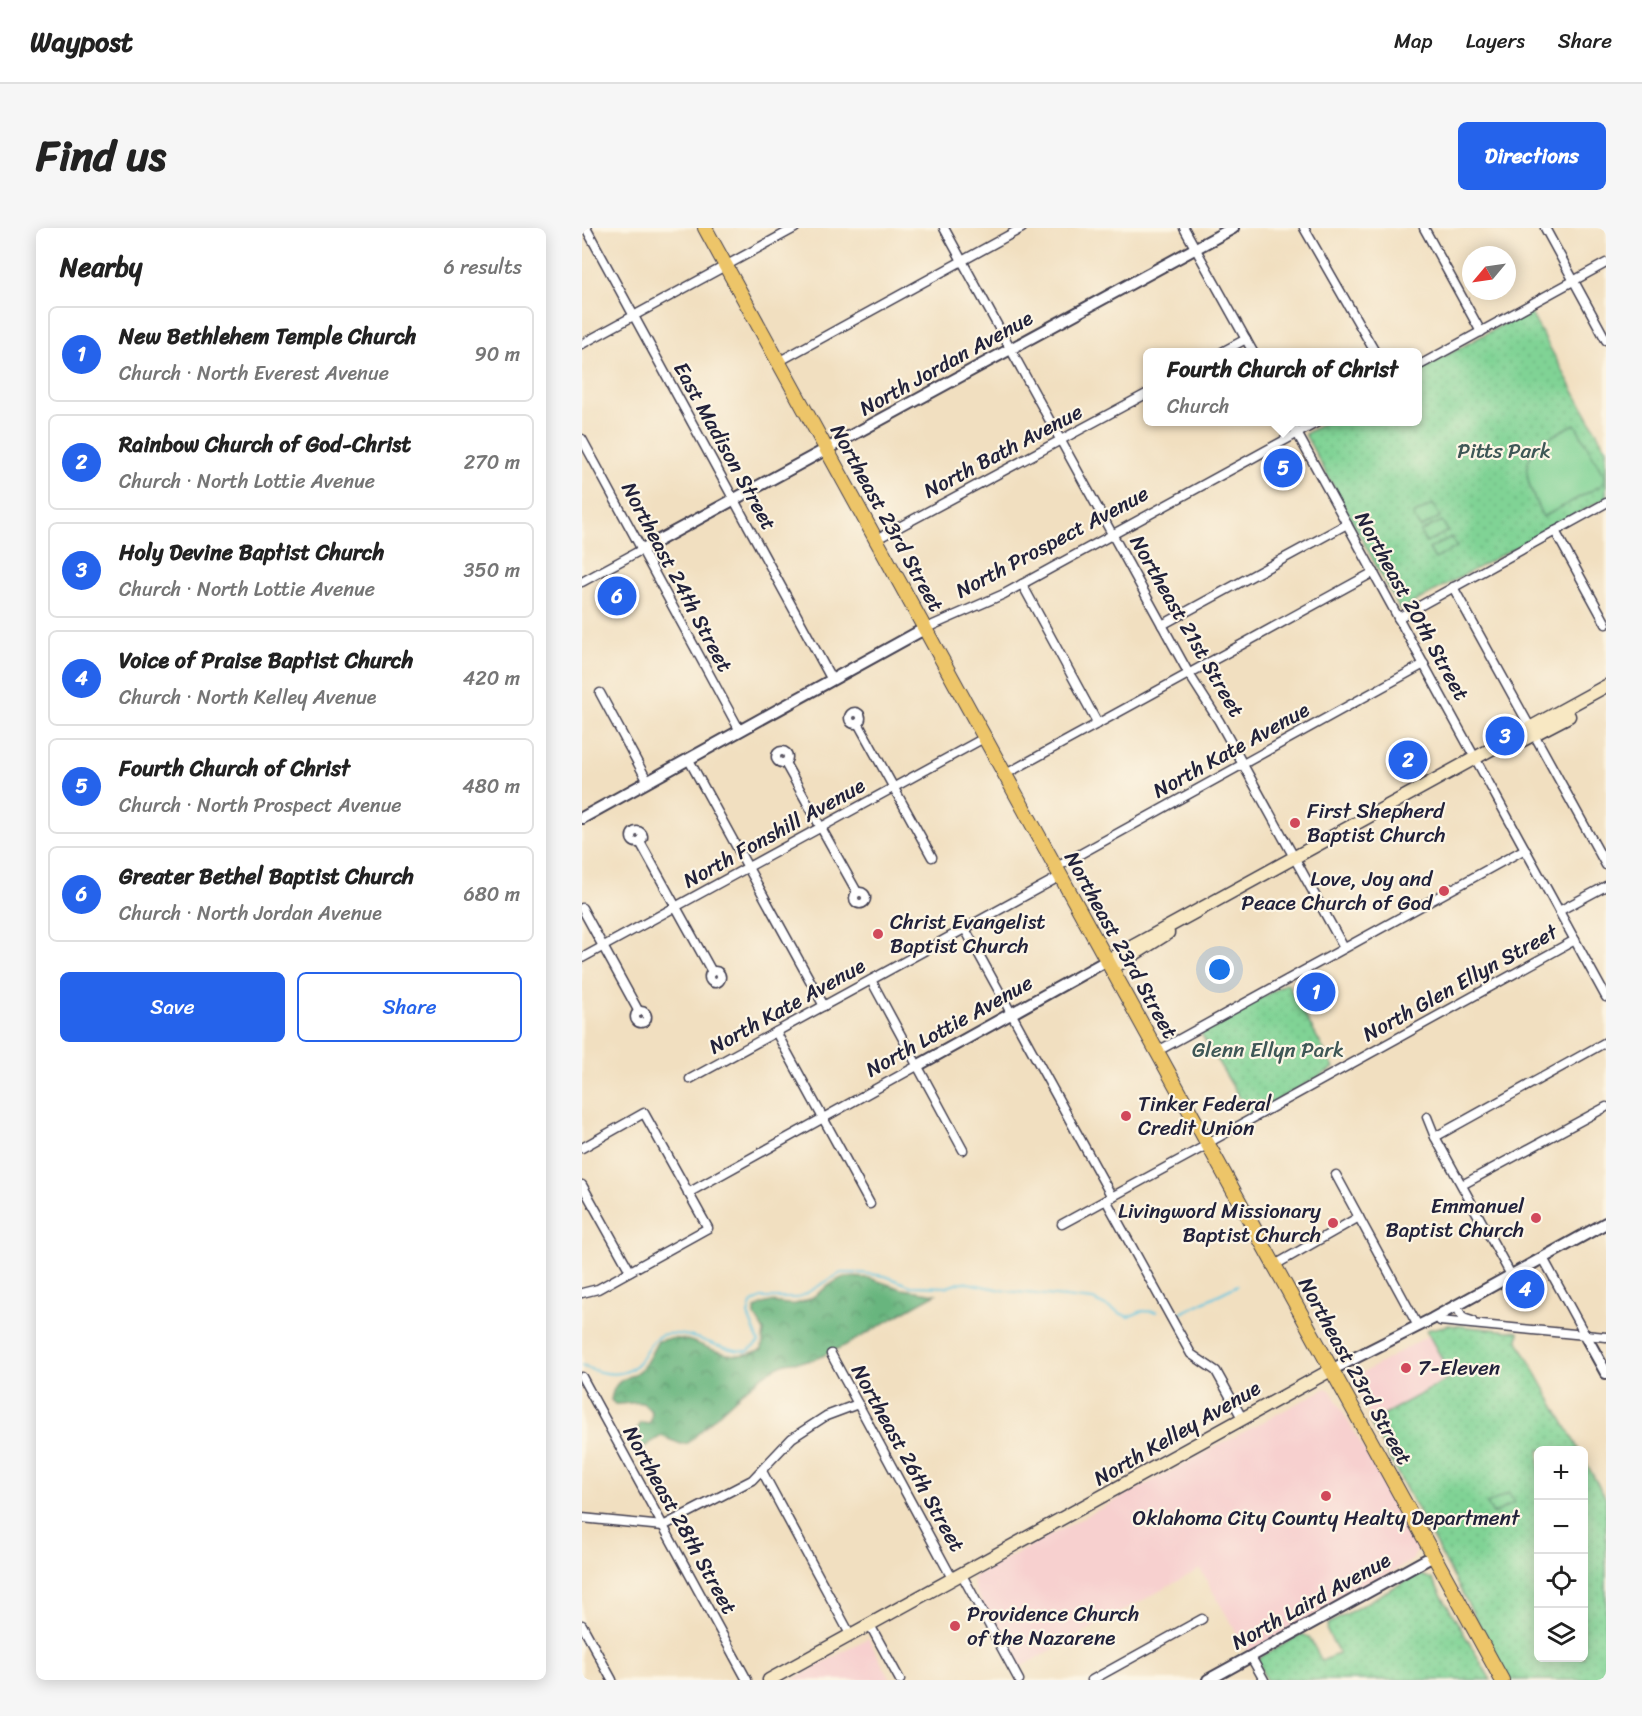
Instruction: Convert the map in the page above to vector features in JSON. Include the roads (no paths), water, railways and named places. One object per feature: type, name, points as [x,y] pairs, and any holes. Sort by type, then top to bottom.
[{"type":"main road","name":"Northeast 23rd Street","points":[[705,228],[1502,1680]]},
{"type":"main road","name":"North Lottie Avenue","points":[[1532,731],[1606,686]]},
{"type":"main road","name":"North Lottie Avenue","points":[[1108,965],[1477,759],[1606,695]]},
{"type":"main road","name":"North Kelley Avenue","points":[[775,1678],[1330,1370]]},
{"type":"street","name":"East Madison Street","points":[[586,228],[832,680]]},
{"type":"street","points":[[582,344],[795,228]]},
{"type":"street","name":"Northeast 21st Street","points":[[944,228],[1189,674],[1243,764],[1344,948]]},
{"type":"street","points":[[778,362],[1022,228]]},
{"type":"street","points":[[1184,228],[1251,348]]},
{"type":"street","name":"North Jordan Avenue","points":[[582,582],[1233,228]]},
{"type":"street","points":[[1304,228],[1373,348]]},
{"type":"street","points":[[1424,228],[1481,332]]},
{"type":"street","points":[[1545,228],[1606,340]]},
{"type":"street","points":[[1422,364],[1606,263]]},
{"type":"street","points":[[1229,348],[1246,339]]},
{"type":"street","name":"North Bath Avenue","points":[[875,540],[1143,396]]},
{"type":"street","name":"Northeast 20th Street","points":[[1293,426],[1606,997]]},
{"type":"street","name":"North Prospect Avenue","points":[[582,818],[924,629],[987,603],[1310,426]]},
{"type":"street","name":"Northeast 24th Street","points":[[582,439],[740,731]]},
{"type":"street","points":[[1398,618],[1606,503]]},
{"type":"street","points":[[1162,625],[1347,524]]},
{"type":"street","points":[[1555,531],[1606,624]]},
{"type":"street","points":[[1004,776],[1374,572]]},
{"type":"street","points":[[1022,584],[1098,724]]},
{"type":"street","points":[[1453,587],[1606,865]]},
{"type":"street","name":"North Kate Avenue","points":[[690,1079],[965,929],[1057,872],[1243,764],[1424,664]]},
{"type":"street","points":[[600,693],[648,782]]},
{"type":"street","points":[[858,723],[932,857]]},
{"type":"street","name":"North Fonshill Avenue","points":[[582,958],[984,738]]},
{"type":"street","points":[[688,760],[824,1006]]},
{"type":"street","points":[[785,763],[857,892]]},
{"type":"street","points":[[640,842],[712,972]]},
{"type":"street","points":[[1156,1052],[1525,849]]},
{"type":"street","points":[[1559,911],[1606,885]]},
{"type":"street","points":[[582,908],[639,1012]]},
{"type":"street","points":[[965,929],[1191,1354],[1216,1371],[1242,1418]]},
{"type":"street","name":"North Glen Ellyn Street","points":[[1062,1224],[1575,940]]},
{"type":"street","name":"North Lottie Avenue","points":[[688,1193],[1012,1014],[1108,965]]},
{"type":"street","points":[[871,980],[963,1150]]},
{"type":"street","points":[[776,1032],[870,1204]]},
{"type":"street","points":[[1435,1137],[1606,1042]]},
{"type":"street","points":[[1462,1185],[1606,1107]]},
{"type":"street","points":[[582,1148],[644,1113],[708,1228],[598,1289],[582,1293]]},
{"type":"street","points":[[1426,1117],[1511,1275]]},
{"type":"street","points":[[1336,1175],[1418,1326]]},
{"type":"street","points":[[582,1185],[630,1271]]},
{"type":"street","points":[[1273,1266],[1359,1217]]},
{"type":"street","name":"North Kelley Avenue","points":[[1330,1370],[1456,1306],[1606,1223]]},
{"type":"street","points":[[1543,1258],[1606,1373]]},
{"type":"street","points":[[1456,1306],[1463,1318],[1481,1323]]},
{"type":"street","points":[[1437,1316],[1440,1321],[1449,1323],[1481,1323],[1606,1337]]},
{"type":"street","name":"Northeast 26th Street","points":[[831,1354],[957,1577],[1019,1680]]},
{"type":"street","name":"Northeast 28th Street","points":[[582,1377],[747,1680]]},
{"type":"street","points":[[582,1518],[663,1526],[762,1472],[782,1446],[800,1432],[826,1416],[858,1404]]},
{"type":"street","points":[[762,1472],[851,1636]]},
{"type":"street","name":"North Laird Avenue","points":[[1209,1680],[1433,1556]]},
{"type":"street","points":[[1092,1680],[1202,1619]]},
{"type":"street","points":[[582,1625],[612,1680]]},
{"type":"street","points":[[870,1625],[900,1680]]},
{"type":"street","points":[[1251,1657],[1264,1680]]},
{"type":"waterway","points":[[582,1366],[604,1373],[620,1373],[631,1369],[657,1337],[666,1334],[687,1336],[727,1348],[748,1351],[759,1342],[748,1315],[751,1304],[761,1298],[798,1298],[841,1273],[885,1276],[911,1286],[947,1287],[963,1282],[1007,1291],[1093,1300],[1128,1317],[1142,1311],[1157,1312]]},
{"type":"waterway","points":[[1177,1315],[1238,1285]]},
{"type":"place","name":"Fourth Church of Christ","points":[[1283,468]]},
{"type":"place","name":"Greater Bethel Baptist Church","points":[[617,596]]},
{"type":"place","name":"Holy Devine Baptist Church","points":[[1505,736]]},
{"type":"place","name":"Rainbow Church of God-Christ","points":[[1408,760]]},
{"type":"place","name":"First Shepherd Baptist Church","points":[[1295,823]]},
{"type":"place","name":"Love, Joy and Peace Church of God","points":[[1444,891]]},
{"type":"place","name":"Christ Evangelist Baptist Church","points":[[878,934]]},
{"type":"place","name":"New Bethlehem Temple Church","points":[[1316,992]]},
{"type":"place","name":"Tinker Federal Credit Union","points":[[1126,1116]]},
{"type":"place","name":"Emmanuel Baptist Church","points":[[1536,1218]]},
{"type":"place","name":"Livingword Missionary Baptist Church","points":[[1333,1223]]},
{"type":"place","name":"Voice of Praise Baptist Church","points":[[1525,1289]]},
{"type":"place","name":"7-Eleven","points":[[1406,1368]]},
{"type":"place","name":"Oklahoma City County Healty Department","points":[[1326,1496]]},
{"type":"place","name":"Providence Church of the Nazarene","points":[[955,1626]]},
{"type":"park label","name":"Pitts Park","points":[[1504,451]]},
{"type":"park label","name":"Glenn Ellyn Park","points":[[1268,1050]]}]
